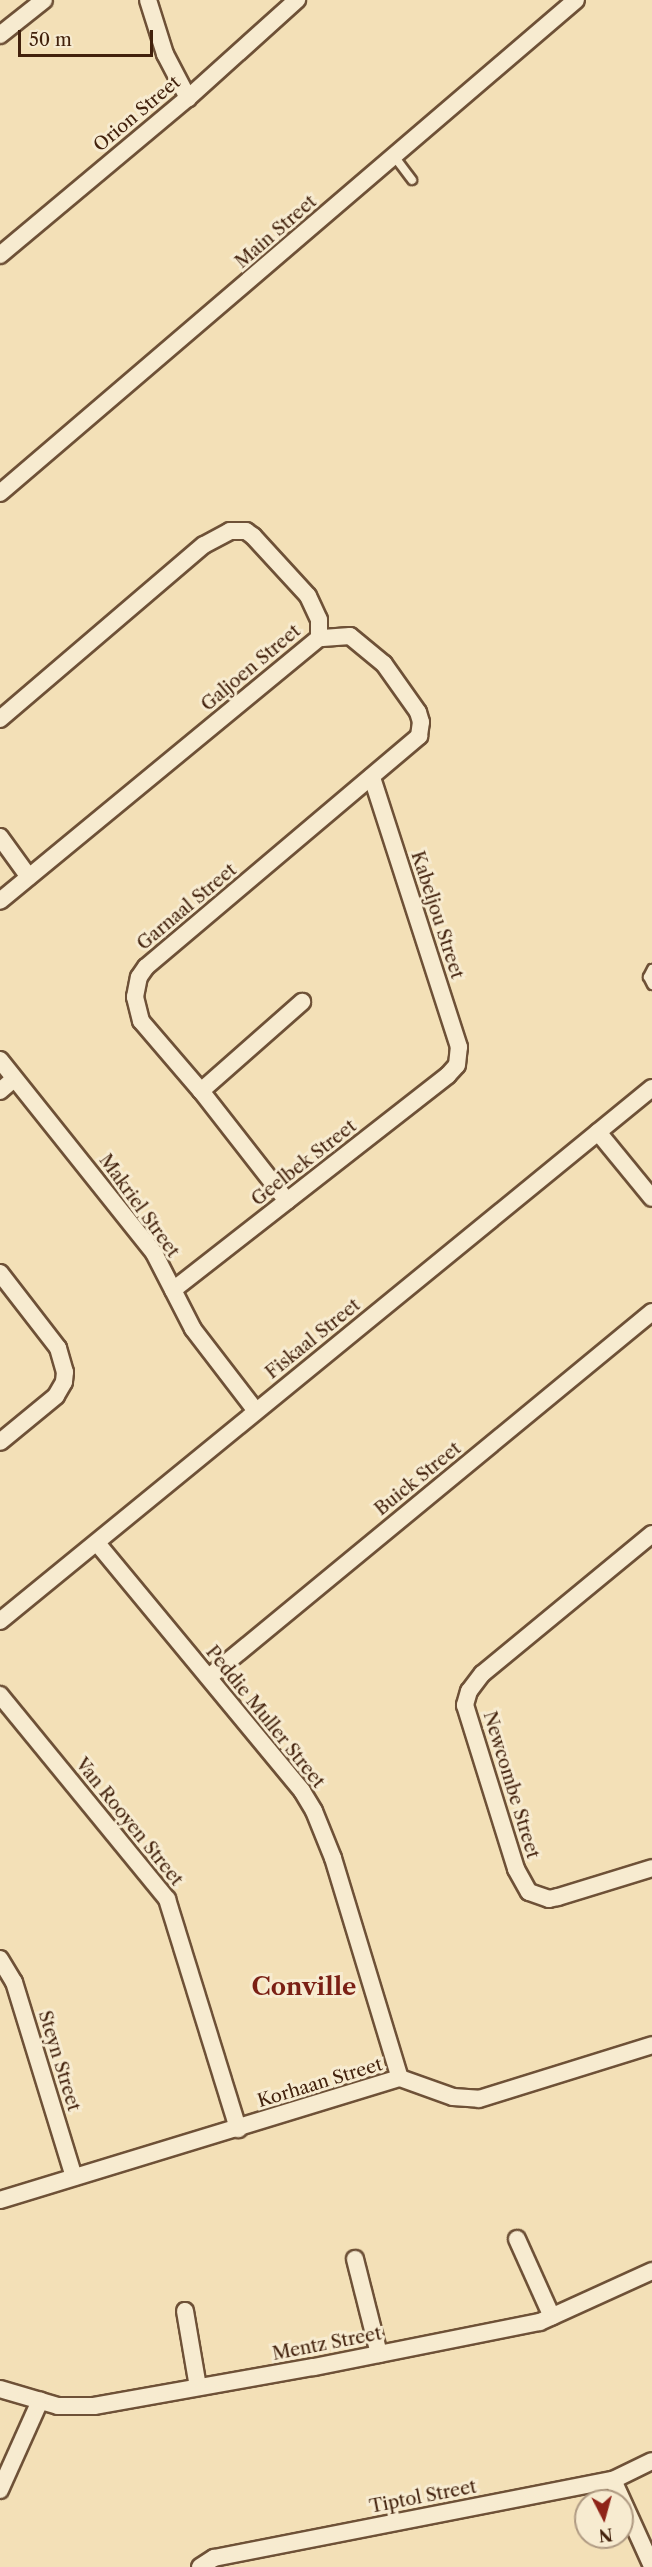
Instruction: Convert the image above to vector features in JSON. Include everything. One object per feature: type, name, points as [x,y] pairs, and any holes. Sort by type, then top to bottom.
[{"type":"street","points":[[0,35],[44,0]]},
{"type":"street","points":[[148,0],[165,54],[188,98]]},
{"type":"street","name":"Orion Street","points":[[0,255],[188,98],[297,0]]},
{"type":"street","name":"Main Street","points":[[0,493],[576,0]]},
{"type":"street","name":"Galjoen Street","points":[[0,719],[204,545],[230,531],[246,531],[253,536],[308,596],[319,620],[319,638],[0,901]]},
{"type":"street","name":"Garnaal Street","points":[[287,1201],[137,1014],[135,997],[139,977],[146,967],[419,736],[421,722],[418,712],[384,664],[350,636],[319,638]]},
{"type":"street","name":"Kabeljou Street","points":[[372,777],[459,1047],[457,1065]]},
{"type":"street","points":[[0,837],[29,877]]},
{"type":"street","points":[[201,1091],[302,1002]]},
{"type":"street","name":"Makriel Street","points":[[0,1060],[138,1231],[154,1253],[202,1343],[256,1411]]},
{"type":"street","name":"Geelbek Street","points":[[173,1290],[448,1075],[457,1065]]},
{"type":"street","points":[[0,1091],[14,1079]]},
{"type":"street","name":"Fiskaal Street","points":[[0,1621],[652,1088]]},
{"type":"street","points":[[598,1132],[652,1198]]},
{"type":"street","points":[[0,1442],[56,1396],[64,1382],[58,1348],[1,1275]]},
{"type":"street","name":"Buick Street","points":[[209,1677],[652,1312]]},
{"type":"street","name":"Newcombe Street","points":[[652,1534],[482,1674],[469,1691],[465,1705],[516,1869],[529,1892],[549,1899],[652,1868]]},
{"type":"street","name":"Peddie Muller Street","points":[[97,1543],[302,1791],[314,1811],[333,1858],[400,2078]]},
{"type":"street","name":"Van Rooyen Street","points":[[0,1695],[167,1899],[238,2129]]},
{"type":"street","name":"Steyn Street","points":[[0,1959],[14,1982],[74,2177]]},
{"type":"street","name":"Korhaan Street","points":[[0,2200],[400,2078],[453,2097],[479,2099],[652,2045]]},
{"type":"street","points":[[517,2239],[552,2318]]},
{"type":"street","points":[[355,2259],[379,2354]]},
{"type":"street","name":"Mentz Street","points":[[0,2389],[58,2406],[94,2406],[518,2328],[552,2318],[652,2271]]},
{"type":"street","points":[[185,2311],[198,2387]]},
{"type":"street","points":[[0,2490],[40,2401]]},
{"type":"street","name":"Tiptol Street","points":[[200,2567],[214,2558],[613,2480],[652,2461]]},
{"type":"street","points":[[613,2480],[652,2566]]},
{"type":"lane","points":[[394,156],[412,180]]},
{"type":"lane","points":[[652,969],[648,977],[652,985]]},
{"type":"district","name":"Conville","points":[[304,1987]]}]
